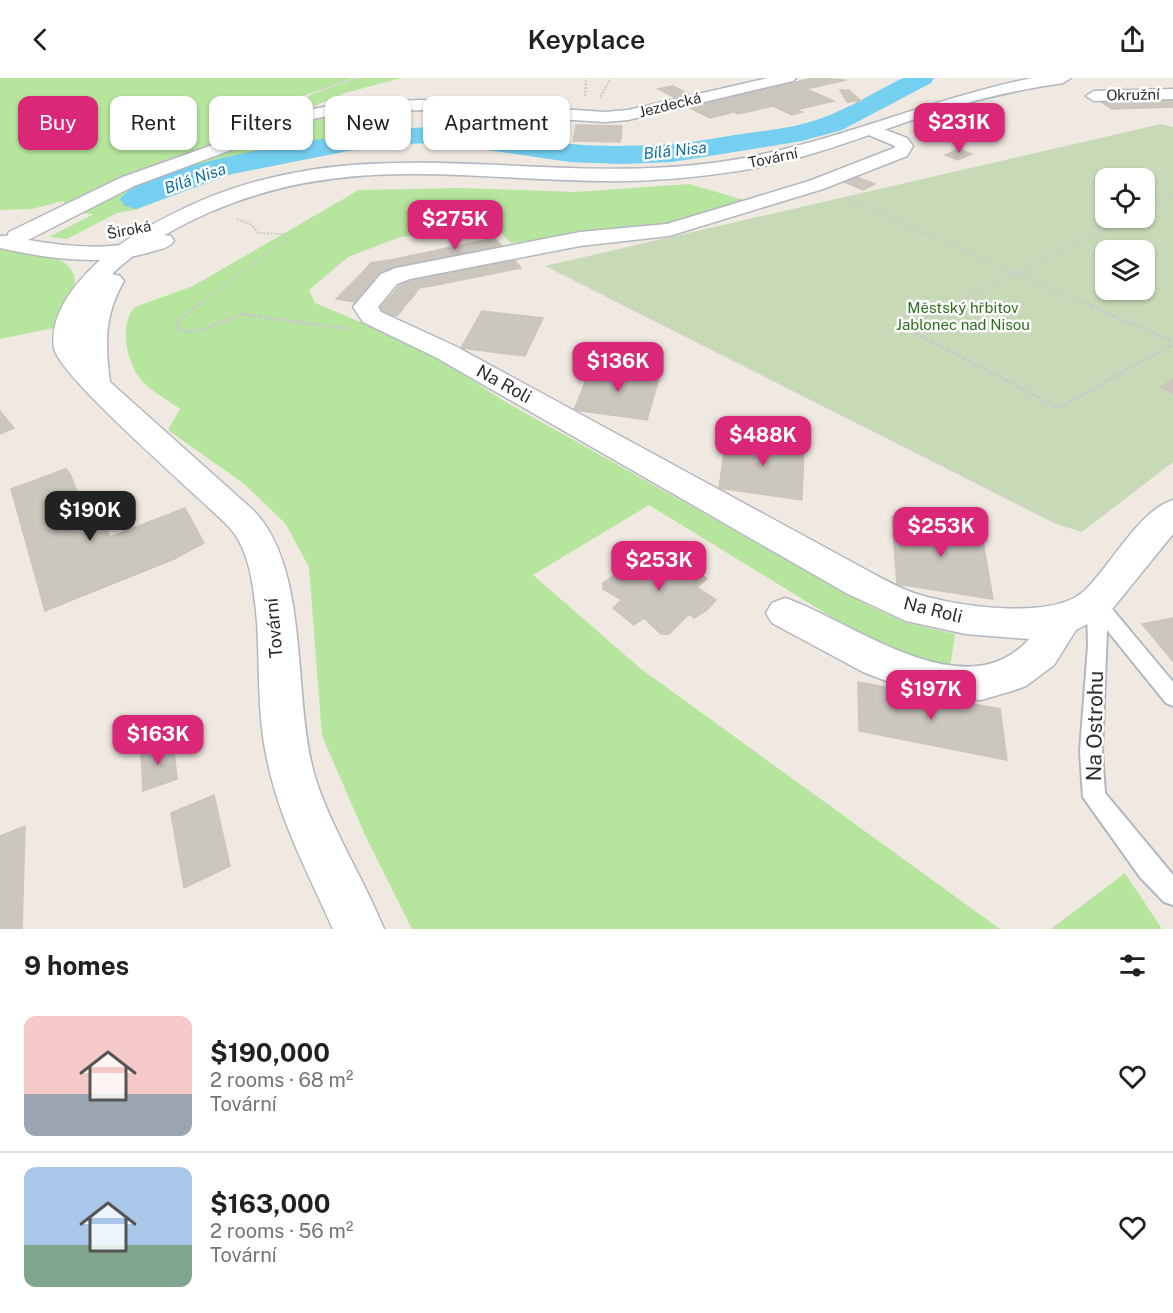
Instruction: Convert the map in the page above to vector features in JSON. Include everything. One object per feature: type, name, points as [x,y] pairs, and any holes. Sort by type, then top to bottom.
[{"type":"street","name":"Jezdecká","points":[[6,238],[127,182],[313,114],[359,105],[406,105],[605,117],[628,115],[788,78]]},
{"type":"street","name":"Tovární","points":[[359,929],[299,798],[288,758],[281,716],[270,584],[264,555],[250,527],[204,482],[118,409],[96,383],[76,367],[67,351],[67,329],[75,306],[92,281],[180,219],[238,195],[312,177],[384,167],[626,177],[686,173],[773,159],[816,148],[1000,87],[1064,78]]},
{"type":"street","name":"Okružní","points":[[1094,96],[1173,94]]},
{"type":"street","name":"Na Roli","points":[[870,129],[901,142],[904,146],[901,153],[816,185],[669,230],[580,239],[404,273],[389,279],[365,307],[372,317],[446,352],[859,583],[906,606],[976,620],[1028,624],[1080,611]]},
{"type":"street","name":"Tovární","points":[[96,383],[90,334],[100,301],[127,258],[245,202],[305,186],[392,172],[472,171]]},
{"type":"street","name":"Široká","points":[[73,246],[180,219]]},
{"type":"street","name":"Široká","points":[[6,238],[73,246],[127,258]]},
{"type":"street","points":[[73,246],[86,277],[75,306]]},
{"type":"street","points":[[785,613],[905,673],[943,681],[980,683],[1011,674],[1040,654],[1173,512]]},
{"type":"lane","points":[[1080,611],[1173,697]]},
{"type":"lane","name":"Na Ostrohu","points":[[1080,611],[1098,646],[1091,751],[1094,797],[1149,868],[1173,893]]},
{"type":"path","points":[[585,78],[585,98]]},
{"type":"path","points":[[816,185],[1173,343]]},
{"type":"path","points":[[1155,205],[1173,196]]},
{"type":"path","points":[[235,218],[252,225],[258,232],[285,234],[285,239],[177,322],[181,331],[194,333],[239,314],[260,314],[291,322],[359,330]]},
{"type":"path","points":[[1108,228],[1014,272],[905,328],[1059,408],[1173,343]]},
{"type":"green space","points":[[0,78],[353,78],[303,96],[209,96],[209,150],[290,150],[211,166],[204,171],[204,183],[138,209],[117,213],[67,239],[49,237],[94,214],[52,211],[69,207],[63,201],[32,209],[0,210]]},
{"type":"green space","points":[[358,78],[401,78],[338,96],[325,96],[325,102],[313,107],[313,96],[309,96]]},
{"type":"green space","points":[[325,112],[325,143],[313,145],[313,118]]},
{"type":"green space","name":"Městský hřbitov Jablonec nad Nisou","points":[[1161,124],[1173,127],[1173,462],[1082,532],[1056,524],[545,266]]},
{"type":"green space","points":[[689,184],[744,200],[664,225],[511,243],[495,226],[400,237],[348,257],[309,290],[315,303],[424,349],[504,401],[867,605],[907,623],[955,634],[950,669],[905,662],[649,505],[533,575],[641,669],[1000,929],[412,929],[366,837],[322,736],[309,567],[285,523],[243,483],[168,430],[180,409],[143,382],[134,370],[128,352],[127,322],[135,307],[193,286],[359,190],[462,188],[576,192]]},
{"type":"green space","points":[[0,247],[46,254],[66,264],[72,272],[75,282],[58,327],[0,339]]},
{"type":"green space","points":[[1125,873],[1162,929],[1051,929]]},
{"type":"building","points":[[814,78],[846,80],[806,89],[834,101],[795,110],[802,112],[792,115],[773,106],[738,114],[710,101]]},
{"type":"building","points":[[673,86],[688,94],[674,97],[658,89]]},
{"type":"building","points":[[840,90],[849,90],[861,101],[847,102]]},
{"type":"building","points":[[1173,99],[1173,107],[1112,109],[1098,100]]},
{"type":"building","points":[[712,101],[734,112],[710,118],[688,107]]},
{"type":"building","points":[[576,125],[622,126],[621,138],[574,137]]},
{"type":"building","points":[[574,137],[621,138],[620,142],[573,141]]},
{"type":"building","points":[[959,149],[972,154],[958,160],[945,155]]},
{"type":"building","points":[[855,177],[875,184],[863,190],[844,182]]},
{"type":"building","points":[[494,238],[502,246],[491,248],[485,240]]},
{"type":"building","points":[[485,240],[491,248],[482,250],[476,242]]},
{"type":"building","points":[[476,242],[482,250],[473,252],[466,244]]},
{"type":"building","points":[[466,244],[473,252],[463,254],[457,246]]},
{"type":"building","points":[[457,246],[463,254],[454,256],[447,248]]},
{"type":"building","points":[[447,248],[454,256],[444,258],[438,250]]},
{"type":"building","points":[[438,250],[444,258],[435,260],[429,252]]},
{"type":"building","points":[[429,252],[435,260],[425,262],[419,254]]},
{"type":"building","points":[[419,254],[425,262],[415,264],[409,256]]},
{"type":"building","points":[[409,256],[415,264],[405,266],[400,258]]},
{"type":"building","points":[[400,258],[405,266],[395,268],[390,260]]},
{"type":"building","points":[[514,259],[521,268],[510,270],[504,261]]},
{"type":"building","points":[[390,260],[395,268],[385,271],[371,263]]},
{"type":"building","points":[[504,261],[510,270],[501,272],[494,263]]},
{"type":"building","points":[[371,263],[385,271],[380,276],[362,273]]},
{"type":"building","points":[[494,263],[501,272],[491,274],[484,265]]},
{"type":"building","points":[[484,265],[491,274],[481,276],[475,267]]},
{"type":"building","points":[[475,267],[481,276],[471,278],[465,269]]},
{"type":"building","points":[[465,269],[471,278],[461,280],[455,271]]},
{"type":"building","points":[[455,271],[461,280],[451,282],[445,273]]},
{"type":"building","points":[[362,273],[380,276],[375,281],[357,278]]},
{"type":"building","points":[[445,273],[451,282],[441,284],[435,274]]},
{"type":"building","points":[[435,274],[441,284],[431,286],[425,276]]},
{"type":"building","points":[[425,276],[431,286],[419,288],[404,281]]},
{"type":"building","points":[[357,278],[375,281],[371,286],[352,283]]},
{"type":"building","points":[[404,281],[419,288],[415,294],[395,291]]},
{"type":"building","points":[[352,283],[371,286],[366,291],[347,288]]},
{"type":"building","points":[[347,288],[366,291],[361,297],[342,293]]},
{"type":"building","points":[[395,291],[415,294],[411,299],[391,296]]},
{"type":"building","points":[[342,293],[361,297],[355,302],[336,299]]},
{"type":"building","points":[[391,296],[411,299],[406,304],[386,301]]},
{"type":"building","points":[[386,301],[406,304],[402,310],[381,307]]},
{"type":"building","points":[[381,307],[402,310],[397,316],[377,313]]},
{"type":"building","points":[[482,311],[543,318],[525,356],[461,348]]},
{"type":"building","points":[[592,366],[660,375],[647,420],[574,410]]},
{"type":"building","points":[[1173,379],[1173,393],[1161,387]]},
{"type":"building","points":[[0,411],[14,428],[0,434]]},
{"type":"building","points":[[727,434],[804,445],[802,500],[719,488]]},
{"type":"building","points":[[66,469],[92,532],[106,528],[110,537],[185,508],[204,543],[174,559],[45,611],[11,489]]},
{"type":"building","points":[[892,517],[981,530],[993,599],[897,584]]},
{"type":"building","points":[[655,547],[687,570],[691,566],[707,579],[697,587],[716,600],[707,610],[694,618],[689,614],[669,634],[661,634],[644,618],[634,625],[613,608],[622,600],[603,589],[603,583]]},
{"type":"building","points":[[1173,618],[1173,640],[1158,643],[1142,624]]},
{"type":"building","points":[[1173,640],[1173,661],[1158,643]]},
{"type":"building","points":[[858,682],[1000,709],[1007,760],[859,731]]},
{"type":"building","points":[[173,742],[177,779],[143,791],[141,753]]},
{"type":"building","points":[[214,795],[230,866],[184,888],[171,813]]},
{"type":"building","points":[[25,826],[22,929],[0,929],[0,836]]},
{"type":"waterway","name":"Bílá Nisa","points":[[136,199],[175,182],[226,166],[348,142],[400,136],[440,135],[570,153],[621,155],[672,153],[802,133],[832,124],[922,78]]}]
